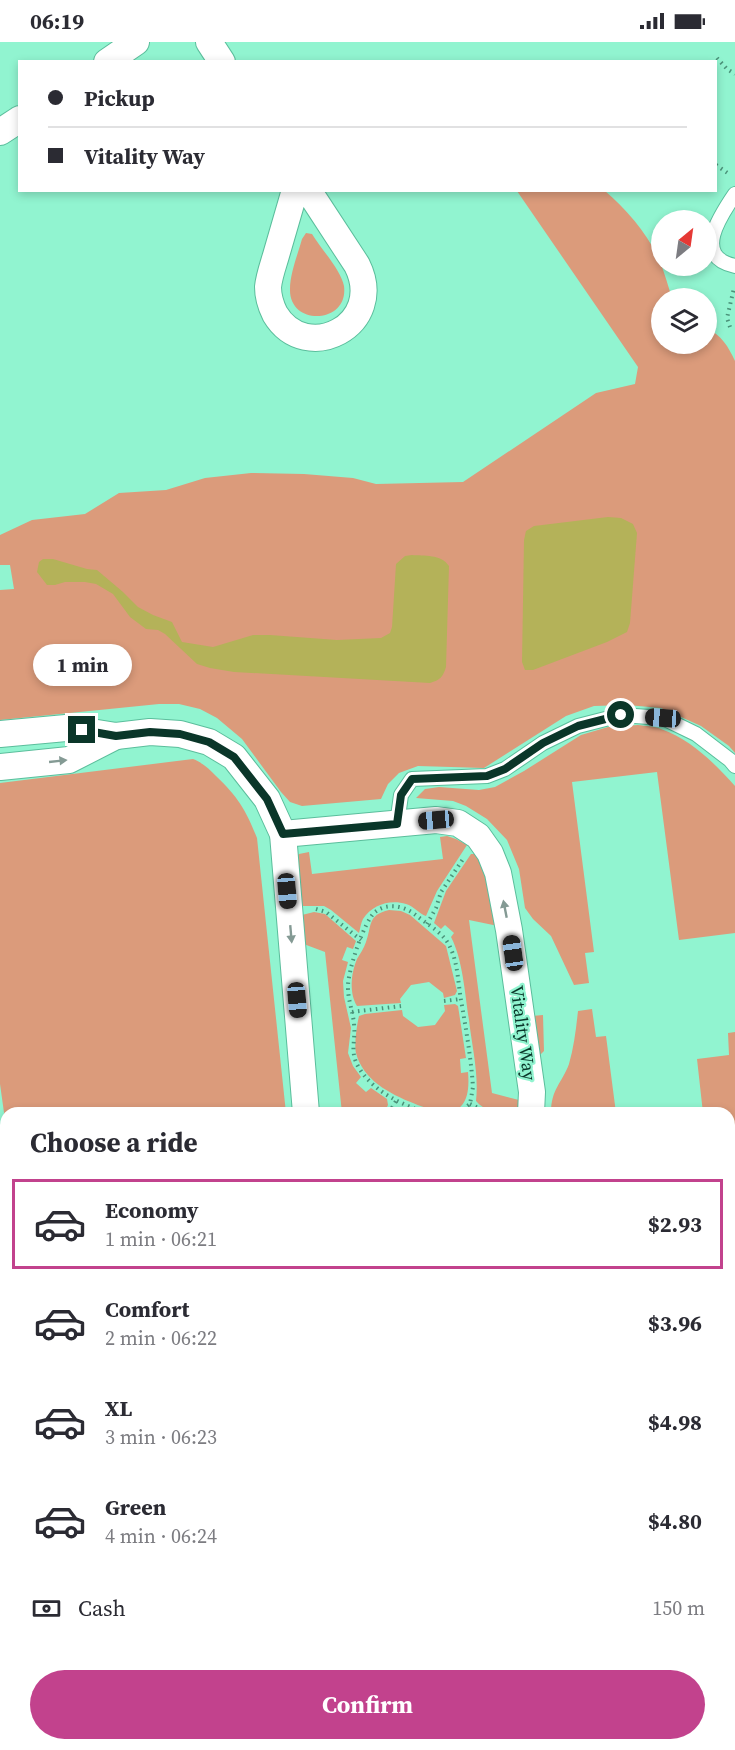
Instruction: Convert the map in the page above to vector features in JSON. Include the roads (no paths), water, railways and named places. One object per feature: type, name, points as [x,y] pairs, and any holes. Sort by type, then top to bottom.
[{"type":"street","points":[[110,60],[136,42]]},
{"type":"street","points":[[209,42],[221,60]]},
{"type":"street","points":[[0,132],[18,120]]},
{"type":"street","points":[[294,192],[270,277],[269,296],[278,319],[287,327],[299,334],[321,337],[341,331],[351,323],[358,314],[364,299],[364,286],[357,265],[309,192]]},
{"type":"street","points":[[0,734],[66,728],[116,736],[150,732],[180,734],[209,742],[234,757],[267,799],[283,834],[305,1107]]},
{"type":"street","points":[[0,767],[69,760],[116,736]]},
{"type":"street","name":"Vitality Way","points":[[397,824],[436,820],[458,823],[478,836],[490,853],[498,873],[509,930],[531,1092],[531,1107]]},
{"type":"street","points":[[283,834],[397,824]]},
{"type":"lane","points":[[735,194],[725,208],[711,244],[713,253],[719,259],[735,266]]},
{"type":"lane","points":[[397,824],[401,795],[412,779],[487,776],[505,769],[543,743],[578,726],[621,715],[663,718],[696,734],[735,766]]}]
